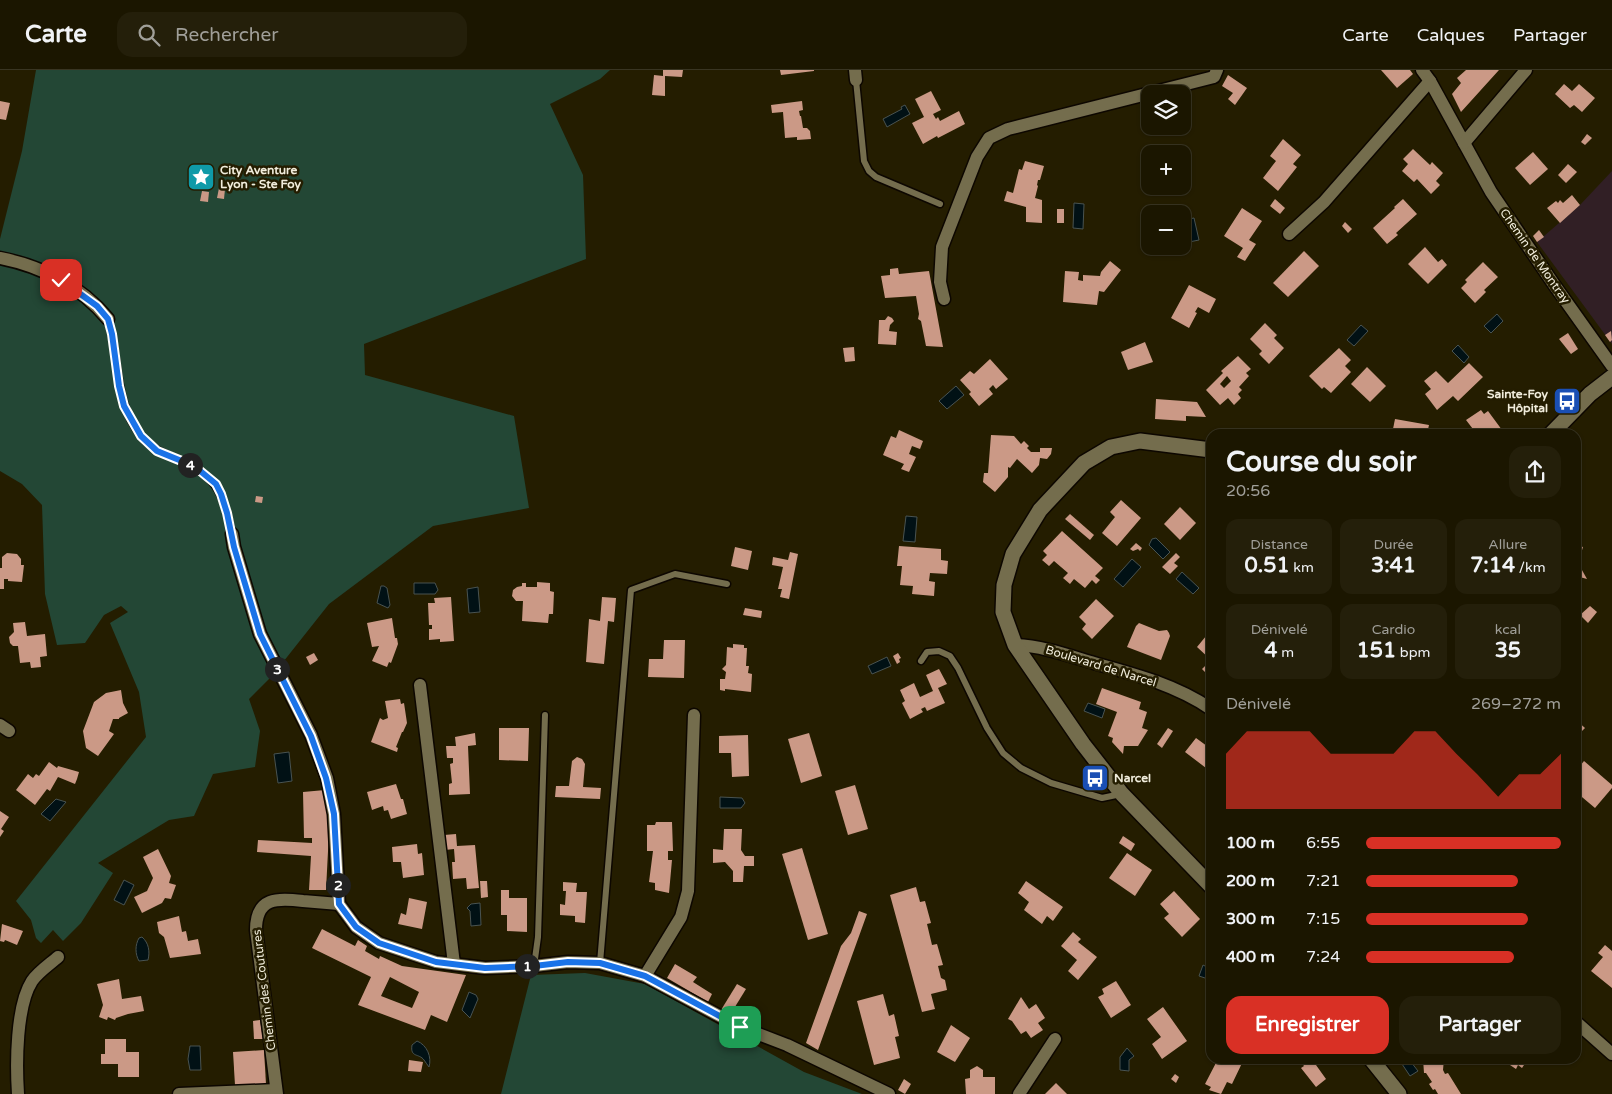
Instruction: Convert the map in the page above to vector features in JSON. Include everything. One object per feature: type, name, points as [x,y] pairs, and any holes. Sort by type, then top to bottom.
[{"type":"street","points":[[944,299],[940,282],[942,246],[977,157],[989,138],[1008,129],[1214,76],[1217,70]]},
{"type":"street","name":"Chemin de Montray","points":[[1422,70],[1430,81],[1491,192],[1612,366]]},
{"type":"street","points":[[1464,143],[1526,70]]},
{"type":"street","points":[[1289,234],[1324,202],[1430,81]]},
{"type":"street","points":[[0,258],[47,272],[97,306],[108,319]]},
{"type":"street","points":[[1557,429],[1590,394],[1612,377]]},
{"type":"street","points":[[1206,449],[1140,441],[1111,446],[1084,463],[1040,510],[1013,554],[1004,585],[1004,612],[1015,645],[1083,744],[1122,794],[1206,881]]},
{"type":"street","points":[[232,534],[234,547],[260,634],[311,736],[326,778],[334,814],[339,904],[356,927],[379,943],[436,962],[485,968],[534,966],[568,962],[600,963],[645,976],[740,1027],[786,1045],[889,1094]]},
{"type":"street","name":"Boulevard de Narcel","points":[[1015,645],[1036,646],[1152,679],[1206,706]]},
{"type":"street","points":[[420,685],[454,964]]},
{"type":"street","points":[[645,976],[681,917],[688,891],[694,715]]},
{"type":"street","name":"Chemin des Coutures","points":[[277,1092],[256,930],[258,914],[266,904],[277,899],[339,904]]},
{"type":"street","points":[[18,1094],[20,1014],[33,980],[58,957]]},
{"type":"street","points":[[1581,1026],[1612,1054]]},
{"type":"street","points":[[1019,1094],[1055,1039]]},
{"type":"street","points":[[1376,1064],[1399,1094]]},
{"type":"street","points":[[179,1094],[277,1092]]},
{"type":"lane","points":[[855,75],[864,161],[868,171],[876,177],[940,204]]},
{"type":"lane","points":[[108,319],[122,400],[127,415],[149,445],[157,451],[189,464],[216,484],[221,494],[232,534]]},
{"type":"lane","points":[[600,963],[631,590],[675,574],[727,584]]},
{"type":"lane","points":[[921,661],[927,652],[939,651],[950,656],[958,668],[987,728],[1004,753],[1021,768],[1051,783],[1102,798],[1122,794]]},
{"type":"lane","points":[[534,966],[538,937],[545,716]]},
{"type":"shaded area","points":[[905,105],[910,114],[887,127],[883,119],[902,109],[901,107]]},
{"type":"shaded area","points":[[1612,171],[1612,344],[1537,242],[1580,205]]},
{"type":"shaded area","points":[[1074,203],[1084,204],[1083,229],[1073,228]]},
{"type":"shaded area","points":[[1194,218],[1199,240],[1191,242],[1191,219]]},
{"type":"shaded area","points":[[1497,314],[1503,321],[1491,333],[1484,326]]},
{"type":"shaded area","points":[[1361,325],[1368,331],[1354,346],[1347,340]]},
{"type":"shaded area","points":[[1458,345],[1469,357],[1464,363],[1452,351]]},
{"type":"shaded area","points":[[956,386],[964,395],[947,409],[939,401]]},
{"type":"shaded area","points":[[906,516],[917,517],[915,542],[903,541]]},
{"type":"shaded area","points":[[1156,538],[1170,552],[1163,559],[1149,545],[1152,539]]},
{"type":"shaded area","points":[[1132,559],[1141,567],[1123,587],[1114,579]]},
{"type":"shaded area","points":[[1182,572],[1199,588],[1193,594],[1176,579]]},
{"type":"shaded area","points":[[414,583],[435,583],[438,590],[435,594],[414,594]]},
{"type":"shaded area","points":[[381,586],[387,588],[390,605],[388,608],[377,603]]},
{"type":"shaded area","points":[[478,587],[480,612],[469,613],[467,589]]},
{"type":"shaded area","points":[[887,657],[891,666],[872,674],[868,666]]},
{"type":"shaded area","points":[[1088,703],[1105,709],[1102,718],[1084,711]]},
{"type":"shaded area","points":[[289,752],[292,781],[278,783],[274,754]]},
{"type":"shaded area","points":[[720,797],[742,798],[745,803],[741,808],[720,808]]},
{"type":"shaded area","points":[[56,799],[66,802],[50,821],[41,814]]},
{"type":"shaded area","points":[[124,880],[134,885],[124,905],[114,900]]},
{"type":"shaded area","points":[[480,903],[481,925],[471,926],[470,911],[467,908],[471,904]]},
{"type":"shaded area","points":[[142,937],[148,945],[149,957],[148,960],[139,961],[136,947],[139,938]]},
{"type":"shaded area","points":[[1203,965],[1206,966],[1206,978],[1199,976]]},
{"type":"shaded area","points":[[469,992],[476,995],[478,999],[470,1018],[462,1010]]},
{"type":"shaded area","points":[[417,1041],[424,1045],[428,1052],[430,1059],[429,1067],[422,1058],[412,1052],[412,1045]]},
{"type":"shaded area","points":[[190,1046],[200,1046],[201,1070],[190,1070],[188,1059]]},
{"type":"shaded area","points":[[1127,1048],[1134,1056],[1129,1060],[1129,1071],[1120,1070],[1120,1057]]},
{"type":"shaded area","points":[[1402,1064],[1413,1064],[1418,1071],[1410,1076]]},
{"type":"green space","points":[[36,70],[610,70],[600,79],[550,104],[583,175],[586,259],[364,344],[365,375],[514,416],[529,508],[433,526],[329,604],[272,676],[249,699],[260,731],[255,767],[213,774],[194,816],[169,820],[98,863],[113,873],[81,923],[63,941],[53,930],[41,943],[36,938],[31,920],[16,901],[146,737],[139,692],[110,623],[128,612],[121,606],[104,615],[85,643],[57,645],[45,594],[42,505],[22,484],[0,471],[0,239],[22,151]]},
{"type":"green space","points":[[585,973],[645,984],[804,1072],[862,1094],[501,1094],[531,975]]},
{"type":"building","points":[[663,70],[683,70],[682,77],[665,76],[665,96],[652,95],[654,75],[663,76]]},
{"type":"building","points":[[780,70],[814,70],[814,71],[781,75]]},
{"type":"building","points":[[1381,70],[1410,70],[1413,74],[1397,88]]},
{"type":"building","points":[[1466,70],[1499,70],[1461,112],[1452,94],[1461,83],[1457,78]]},
{"type":"building","points":[[1228,75],[1247,88],[1235,105],[1228,99],[1233,93],[1222,86]]},
{"type":"building","points":[[1564,84],[1572,91],[1579,84],[1595,98],[1582,112],[1574,105],[1570,108],[1555,94]]},
{"type":"building","points":[[931,91],[941,110],[933,114],[936,119],[938,117],[940,121],[959,111],[965,124],[923,144],[912,123],[924,117],[915,99]]},
{"type":"building","points":[[0,101],[10,103],[6,120],[0,119]]},
{"type":"building","points":[[802,101],[803,110],[799,111],[800,116],[803,128],[807,128],[810,131],[811,139],[797,140],[797,137],[785,138],[783,112],[772,113],[771,105]]},
{"type":"building","points":[[1587,134],[1592,138],[1585,145],[1581,142]]},
{"type":"building","points":[[1283,139],[1301,155],[1293,164],[1297,167],[1278,191],[1263,178],[1276,161],[1270,156]]},
{"type":"building","points":[[1413,149],[1430,165],[1432,162],[1443,173],[1436,181],[1440,185],[1431,194],[1417,179],[1414,182],[1402,171],[1408,164],[1403,159]]},
{"type":"building","points":[[1533,152],[1548,169],[1530,185],[1515,168]]},
{"type":"building","points":[[1025,161],[1044,166],[1040,180],[1038,180],[1035,198],[1042,200],[1042,223],[1026,222],[1026,207],[1004,201],[1007,191],[1013,193],[1019,169],[1022,170]]},
{"type":"building","points":[[1568,164],[1577,172],[1566,183],[1558,175]]},
{"type":"building","points":[[219,188],[225,189],[224,199],[217,198]]},
{"type":"building","points":[[202,191],[209,192],[208,202],[200,201]]},
{"type":"building","points":[[1572,195],[1580,205],[1560,223],[1547,208],[1556,201],[1558,203],[1560,200],[1563,203]]},
{"type":"building","points":[[1275,199],[1285,208],[1280,214],[1270,206]]},
{"type":"building","points":[[1403,199],[1417,214],[1387,244],[1373,228]]},
{"type":"building","points":[[1242,208],[1262,221],[1249,240],[1256,244],[1245,261],[1237,257],[1243,248],[1224,236]]},
{"type":"building","points":[[1057,209],[1064,209],[1064,223],[1057,223]]},
{"type":"building","points":[[1345,222],[1352,229],[1348,233],[1342,226]]},
{"type":"building","points":[[1539,230],[1544,237],[1537,242],[1533,236]]},
{"type":"building","points":[[1425,247],[1438,262],[1442,259],[1447,265],[1428,284],[1408,264]]},
{"type":"building","points":[[1304,251],[1319,266],[1288,297],[1273,283]]},
{"type":"building","points":[[1110,261],[1121,270],[1104,292],[1099,291],[1097,305],[1063,302],[1065,271],[1079,272],[1078,280],[1083,281],[1083,275],[1100,276]]},
{"type":"building","points":[[1483,262],[1498,277],[1484,290],[1486,292],[1475,303],[1461,288],[1467,282],[1465,280]]},
{"type":"building","points":[[898,268],[899,274],[929,271],[943,347],[926,346],[921,321],[918,319],[916,296],[885,298],[881,276],[890,275],[890,269]]},
{"type":"building","points":[[1189,285],[1216,299],[1209,313],[1198,307],[1189,328],[1171,318]]},
{"type":"building","points":[[888,316],[894,321],[890,325],[889,331],[897,332],[896,345],[878,344],[879,320],[885,320]]},
{"type":"building","points":[[1265,323],[1277,335],[1274,338],[1284,348],[1269,364],[1259,354],[1262,351],[1250,339]]},
{"type":"building","points":[[1611,331],[1612,340],[1610,342],[1605,335]]},
{"type":"building","points":[[1568,333],[1578,349],[1571,354],[1559,339]]},
{"type":"building","points":[[1145,342],[1153,362],[1128,370],[1121,352]]},
{"type":"building","points":[[854,347],[855,361],[845,362],[843,348]]},
{"type":"building","points":[[1339,348],[1351,360],[1345,366],[1351,372],[1331,393],[1324,387],[1322,389],[1309,376]]},
{"type":"building","points":[[1238,356],[1251,369],[1246,373],[1249,376],[1239,387],[1242,390],[1238,394],[1241,398],[1234,405],[1228,398],[1220,405],[1206,390],[1223,373],[1221,371]],"holes":[[[1227,376],[1231,381],[1224,388],[1220,384]]]},
{"type":"building","points":[[990,359],[1008,379],[996,389],[993,385],[989,389],[993,394],[979,406],[969,394],[971,392],[960,380],[970,371],[974,374]]},
{"type":"building","points":[[1469,363],[1483,377],[1458,401],[1453,396],[1437,410],[1425,394],[1431,389],[1424,381],[1436,371],[1448,383]]},
{"type":"building","points":[[1367,367],[1386,386],[1370,402],[1351,384]]},
{"type":"building","points":[[1156,399],[1197,402],[1206,417],[1186,416],[1186,421],[1155,419]]},
{"type":"building","points":[[1481,410],[1484,414],[1488,411],[1501,429],[1473,429],[1466,420]]},
{"type":"building","points":[[1395,419],[1429,425],[1428,429],[1393,429]]},
{"type":"building","points":[[899,430],[923,441],[920,449],[912,446],[909,454],[916,457],[909,472],[901,469],[904,464],[883,455],[891,436],[896,438]]},
{"type":"building","points":[[991,435],[1014,436],[1021,444],[1024,441],[1029,446],[1027,448],[1031,452],[1040,452],[1040,448],[1052,448],[1051,454],[1047,459],[1040,458],[1039,465],[1032,473],[1017,459],[1010,468],[1008,467],[1008,477],[995,492],[983,482],[984,473],[988,473]]},
{"type":"building","points":[[256,496],[263,497],[262,503],[255,502]]},
{"type":"building","points":[[1121,500],[1141,518],[1117,546],[1102,533],[1115,517],[1110,512]]},
{"type":"building","points":[[1180,507],[1196,523],[1180,540],[1164,524]]},
{"type":"building","points":[[1070,514],[1094,535],[1090,540],[1065,519]]},
{"type":"building","points":[[1062,531],[1103,568],[1095,576],[1100,580],[1096,584],[1092,580],[1085,588],[1074,579],[1070,584],[1063,578],[1068,573],[1054,561],[1049,566],[1042,560],[1047,555],[1043,551]]},
{"type":"building","points":[[1136,543],[1142,548],[1140,551],[1138,549],[1133,551],[1130,549]]},
{"type":"building","points":[[899,546],[941,549],[941,560],[948,561],[947,574],[930,573],[929,581],[935,582],[934,596],[912,594],[913,586],[900,585],[902,566],[897,566]]},
{"type":"building","points":[[735,547],[752,551],[748,570],[731,566]]},
{"type":"building","points":[[790,552],[798,554],[789,599],[780,597],[782,589],[778,589],[783,567],[772,565],[773,557],[788,560]]},
{"type":"building","points":[[7,553],[17,554],[21,559],[21,565],[24,565],[22,582],[4,579],[4,589],[0,589],[2,557]]},
{"type":"building","points":[[1176,553],[1180,557],[1174,563],[1178,566],[1170,574],[1162,567]]},
{"type":"building","points":[[1581,568],[1587,579],[1581,577]]},
{"type":"building","points":[[537,582],[550,583],[550,591],[554,592],[553,614],[549,614],[548,623],[522,621],[523,601],[516,601],[512,596],[513,590],[522,586],[522,583],[526,583],[526,587],[537,587]]},
{"type":"building","points":[[451,597],[454,641],[440,642],[440,639],[429,640],[429,629],[432,629],[432,625],[429,625],[428,603],[435,603],[434,598]]},
{"type":"building","points":[[602,597],[616,598],[614,622],[608,621],[604,664],[586,662],[589,619],[600,621]]},
{"type":"building","points":[[1096,599],[1114,616],[1092,639],[1082,629],[1086,624],[1079,617]]},
{"type":"building","points":[[1590,606],[1597,612],[1588,623],[1581,614]]},
{"type":"building","points":[[745,608],[762,611],[761,618],[743,615]]},
{"type":"building","points":[[392,618],[395,638],[397,638],[398,644],[391,663],[389,662],[387,667],[372,661],[379,646],[372,647],[367,623]]},
{"type":"building","points":[[25,622],[27,636],[45,634],[47,656],[40,657],[41,667],[31,668],[30,662],[20,663],[18,646],[13,646],[10,643],[9,637],[14,632],[13,623]]},
{"type":"building","points":[[1139,623],[1159,631],[1167,630],[1169,633],[1170,636],[1161,660],[1127,647]]},
{"type":"building","points":[[1206,636],[1206,655],[1197,647]]},
{"type":"building","points":[[664,640],[685,640],[684,678],[648,677],[649,659],[663,659]]},
{"type":"building","points":[[733,644],[744,645],[744,648],[747,648],[746,666],[749,666],[748,673],[752,674],[751,692],[720,690],[720,679],[725,679],[726,672],[722,669],[726,665],[727,647],[733,648]]},
{"type":"building","points":[[314,653],[318,660],[310,665],[306,657]]},
{"type":"building","points":[[898,653],[901,658],[897,664],[893,656]]},
{"type":"building","points":[[1206,665],[1206,673],[1202,669]]},
{"type":"building","points":[[939,669],[947,684],[938,688],[945,703],[927,711],[925,707],[921,709],[923,712],[910,719],[902,703],[905,701],[900,690],[914,683],[920,697],[933,691],[926,675]]},
{"type":"building","points":[[1102,688],[1141,702],[1139,709],[1147,712],[1142,728],[1148,730],[1138,746],[1124,746],[1123,754],[1112,742],[1113,738],[1108,736],[1117,712],[1096,704]]},
{"type":"building","points":[[121,690],[123,703],[128,713],[119,719],[113,719],[109,731],[114,734],[98,756],[86,748],[83,731],[94,702],[106,693]]},
{"type":"building","points":[[400,699],[401,704],[404,703],[407,723],[396,747],[398,748],[397,752],[371,742],[380,718],[383,720],[388,718],[385,701]]},
{"type":"building","points":[[499,728],[529,728],[528,761],[499,760]]},
{"type":"building","points":[[1168,728],[1173,731],[1162,748],[1157,744]]},
{"type":"building","points":[[475,733],[476,745],[468,746],[470,794],[449,795],[449,784],[452,783],[450,764],[453,763],[453,758],[447,758],[446,746],[456,746],[455,737]]},
{"type":"building","points":[[809,733],[822,776],[801,783],[788,739]]},
{"type":"building","points":[[748,735],[749,776],[732,777],[731,753],[719,753],[719,736]]},
{"type":"building","points":[[1196,738],[1206,745],[1206,768],[1185,752]]},
{"type":"building","points":[[577,757],[582,759],[585,764],[583,787],[601,788],[600,799],[555,797],[556,786],[569,786],[572,761]]},
{"type":"building","points":[[1584,761],[1612,785],[1612,788],[1595,808],[1581,796],[1581,765]]},
{"type":"building","points":[[49,762],[57,768],[58,766],[79,772],[77,779],[75,784],[58,777],[50,791],[47,789],[35,805],[16,790],[28,774],[33,778],[36,774],[39,776]]},
{"type":"building","points":[[396,784],[407,814],[391,819],[388,810],[384,811],[383,806],[372,810],[367,792]]},
{"type":"building","points":[[855,785],[868,829],[848,835],[835,791]]},
{"type":"building","points":[[325,790],[329,832],[326,890],[309,890],[311,856],[257,852],[258,840],[312,843],[312,838],[304,838],[303,792]]},
{"type":"building","points":[[0,811],[9,817],[1,829],[4,831],[0,837]]},
{"type":"building","points":[[656,822],[672,822],[673,851],[668,851],[668,860],[672,860],[669,893],[655,890],[655,883],[649,882],[653,851],[647,851],[647,825],[655,825]]},
{"type":"building","points":[[724,829],[742,829],[741,850],[745,856],[754,856],[754,866],[744,866],[743,882],[733,882],[733,871],[725,862],[713,863],[713,849],[723,850]]},
{"type":"building","points":[[456,834],[457,846],[475,845],[479,888],[467,889],[466,878],[453,879],[452,862],[455,862],[454,849],[445,850],[444,835]]},
{"type":"building","points":[[1123,836],[1135,844],[1131,851],[1119,843]]},
{"type":"building","points":[[417,844],[418,854],[422,853],[424,875],[403,878],[401,862],[393,862],[392,847]]},
{"type":"building","points":[[802,848],[828,934],[808,940],[782,854]]},
{"type":"building","points":[[158,849],[171,876],[169,883],[176,885],[171,899],[165,898],[162,903],[142,913],[134,897],[147,891],[153,878],[143,857]]},
{"type":"building","points":[[1127,853],[1152,870],[1135,896],[1109,878]]},
{"type":"building","points":[[480,881],[487,881],[488,897],[481,898]]},
{"type":"building","points":[[1026,881],[1063,907],[1053,921],[1047,916],[1042,924],[1024,910],[1029,902],[1018,893]]},
{"type":"building","points":[[563,882],[577,883],[576,892],[587,892],[585,923],[575,922],[575,916],[560,915],[560,904],[565,905],[566,891],[563,891]]},
{"type":"building","points":[[916,887],[920,902],[925,901],[931,923],[927,924],[932,945],[937,944],[943,965],[938,966],[941,978],[945,980],[947,990],[931,994],[935,1009],[922,1012],[890,895]]},
{"type":"building","points":[[501,890],[509,890],[509,898],[527,898],[527,932],[507,931],[507,915],[501,915]]},
{"type":"building","points":[[1174,891],[1200,919],[1182,937],[1164,918],[1169,914],[1160,904]]},
{"type":"building","points":[[409,898],[427,902],[422,929],[398,924],[401,913],[406,915]]},
{"type":"building","points":[[859,911],[867,914],[818,1050],[806,1043],[841,946],[851,933]]},
{"type":"building","points":[[179,916],[182,932],[186,931],[188,941],[198,939],[201,954],[170,958],[164,937],[159,933],[157,922]]},
{"type":"building","points":[[2,924],[23,931],[17,945],[5,940],[4,942],[0,941]]},
{"type":"building","points":[[322,929],[355,946],[358,940],[367,946],[365,951],[379,959],[380,956],[402,966],[466,975],[447,1022],[431,1015],[425,1030],[358,1005],[371,977],[312,948]],"holes":[[[390,977],[419,992],[412,1008],[381,996]]]},
{"type":"building","points":[[1073,932],[1081,939],[1078,942],[1097,957],[1078,980],[1068,971],[1077,960],[1061,946]]},
{"type":"building","points":[[1605,945],[1612,951],[1612,988],[1591,971],[1603,957],[1598,953]]},
{"type":"building","points":[[675,964],[697,977],[693,982],[712,994],[708,1002],[667,978]]},
{"type":"building","points":[[119,979],[122,999],[141,996],[144,1011],[128,1014],[115,1020],[108,1017],[107,1020],[99,1017],[103,1005],[97,984]]},
{"type":"building","points":[[1116,981],[1131,1005],[1111,1018],[1098,997],[1104,994],[1102,989]]},
{"type":"building","points":[[737,984],[746,989],[730,1015],[721,1010]]},
{"type":"building","points":[[883,994],[889,1016],[894,1014],[899,1036],[895,1037],[900,1058],[874,1065],[857,1001]]},
{"type":"building","points":[[1021,997],[1029,1009],[1036,1004],[1045,1018],[1038,1023],[1043,1030],[1031,1038],[1026,1031],[1021,1034],[1012,1021],[1008,1019]]},
{"type":"building","points":[[1163,1007],[1187,1041],[1162,1059],[1152,1044],[1161,1037],[1147,1019]]},
{"type":"building","points":[[260,1020],[263,1039],[254,1039],[253,1021]]},
{"type":"building","points":[[951,1025],[970,1038],[955,1062],[937,1052]]},
{"type":"building","points":[[105,1039],[126,1039],[126,1052],[139,1052],[139,1077],[118,1077],[118,1064],[101,1064],[101,1054],[105,1054]]},
{"type":"building","points":[[264,1050],[266,1084],[235,1085],[233,1052]]},
{"type":"building","points":[[409,1060],[423,1062],[421,1072],[408,1071]]},
{"type":"building","points":[[1215,1064],[1242,1064],[1232,1084],[1227,1082],[1221,1094],[1209,1090],[1211,1087],[1205,1084]]},
{"type":"building","points":[[1303,1064],[1318,1064],[1316,1065],[1326,1079],[1316,1087],[1301,1068],[1304,1066]]},
{"type":"building","points":[[1423,1064],[1444,1064],[1445,1074],[1448,1073],[1461,1094],[1438,1094],[1429,1084],[1432,1082],[1424,1073]]},
{"type":"building","points":[[1508,1064],[1525,1064],[1522,1068],[1518,1065],[1516,1069]]},
{"type":"building","points":[[977,1066],[983,1070],[983,1077],[995,1077],[995,1094],[966,1094],[965,1079],[970,1078],[970,1070]]},
{"type":"building","points":[[1175,1074],[1179,1077],[1176,1083],[1171,1079]]},
{"type":"building","points":[[904,1079],[911,1084],[905,1094],[898,1090]]},
{"type":"building","points":[[1056,1083],[1067,1094],[1045,1094]]},
{"type":"place","name":"City Aventure Lyon - Ste Foy","points":[[201,177]]},
{"type":"place","name":"Sainte-Foy Hôpital","points":[[1567,401]]},
{"type":"place","name":"Narcel","points":[[1095,778]]},
{"type":"route","points":[[61,280],[97,306],[108,319],[124,406],[127,415],[141,436],[157,451],[199,470],[216,484],[221,494],[234,547],[260,634],[311,736],[326,778],[334,814],[339,904],[356,927],[379,943],[436,962],[485,968],[534,966],[568,962],[600,963],[645,976],[740,1027]]}]
